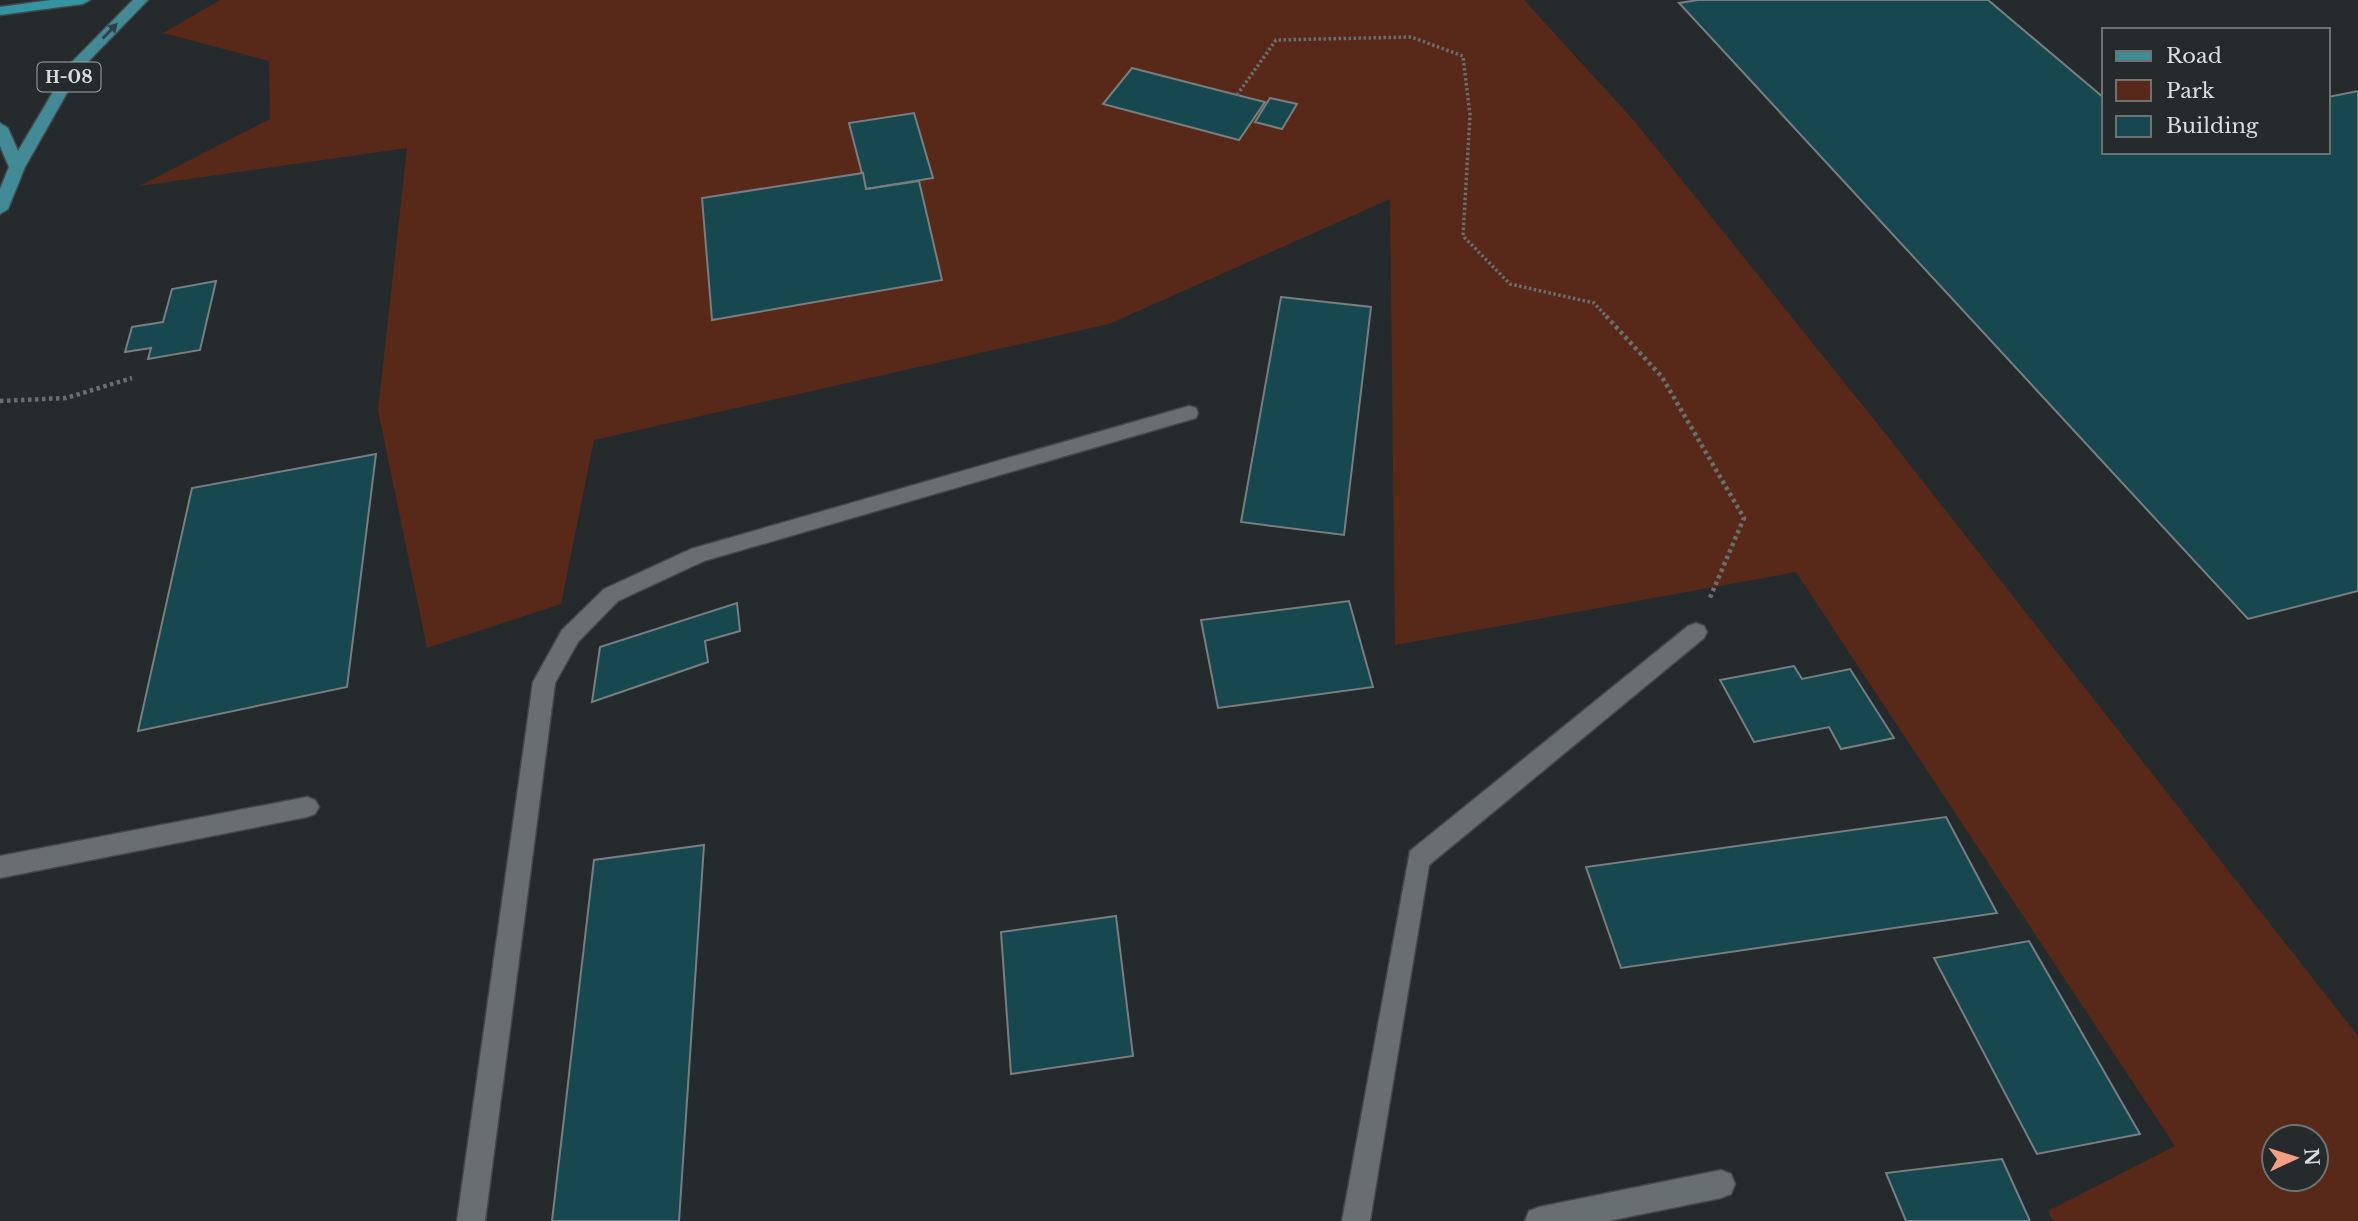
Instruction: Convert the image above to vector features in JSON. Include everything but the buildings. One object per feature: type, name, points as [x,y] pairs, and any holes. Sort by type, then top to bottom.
[{"type":"highway","points":[[0,11],[83,0]]},
{"type":"main road","name":"Н-08","points":[[0,209],[17,167],[74,68],[141,0]]},
{"type":"main road","points":[[0,128],[17,167]]},
{"type":"lane","points":[[471,1221],[544,682],[570,636],[611,595],[698,555],[1189,413]]},
{"type":"lane","points":[[1356,1221],[1418,859],[1696,632]]},
{"type":"lane","points":[[0,867],[307,807]]},
{"type":"lane","points":[[1539,1221],[1721,1184]]},
{"type":"path","points":[[1237,95],[1276,40],[1411,37],[1463,56],[1470,115],[1463,236],[1510,284],[1594,303],[1662,377],[1744,518],[1696,632]]},
{"type":"path","points":[[0,401],[66,398],[132,378]]},
{"type":"green space","points":[[220,0],[1524,0],[1636,123],[1888,437],[2358,1036],[2358,1221],[2053,1221],[2048,1211],[2175,1146],[1796,572],[1395,645],[1390,199],[1109,324],[594,440],[561,604],[427,648],[378,410],[407,148],[139,186],[270,119],[269,61],[163,33]]}]
